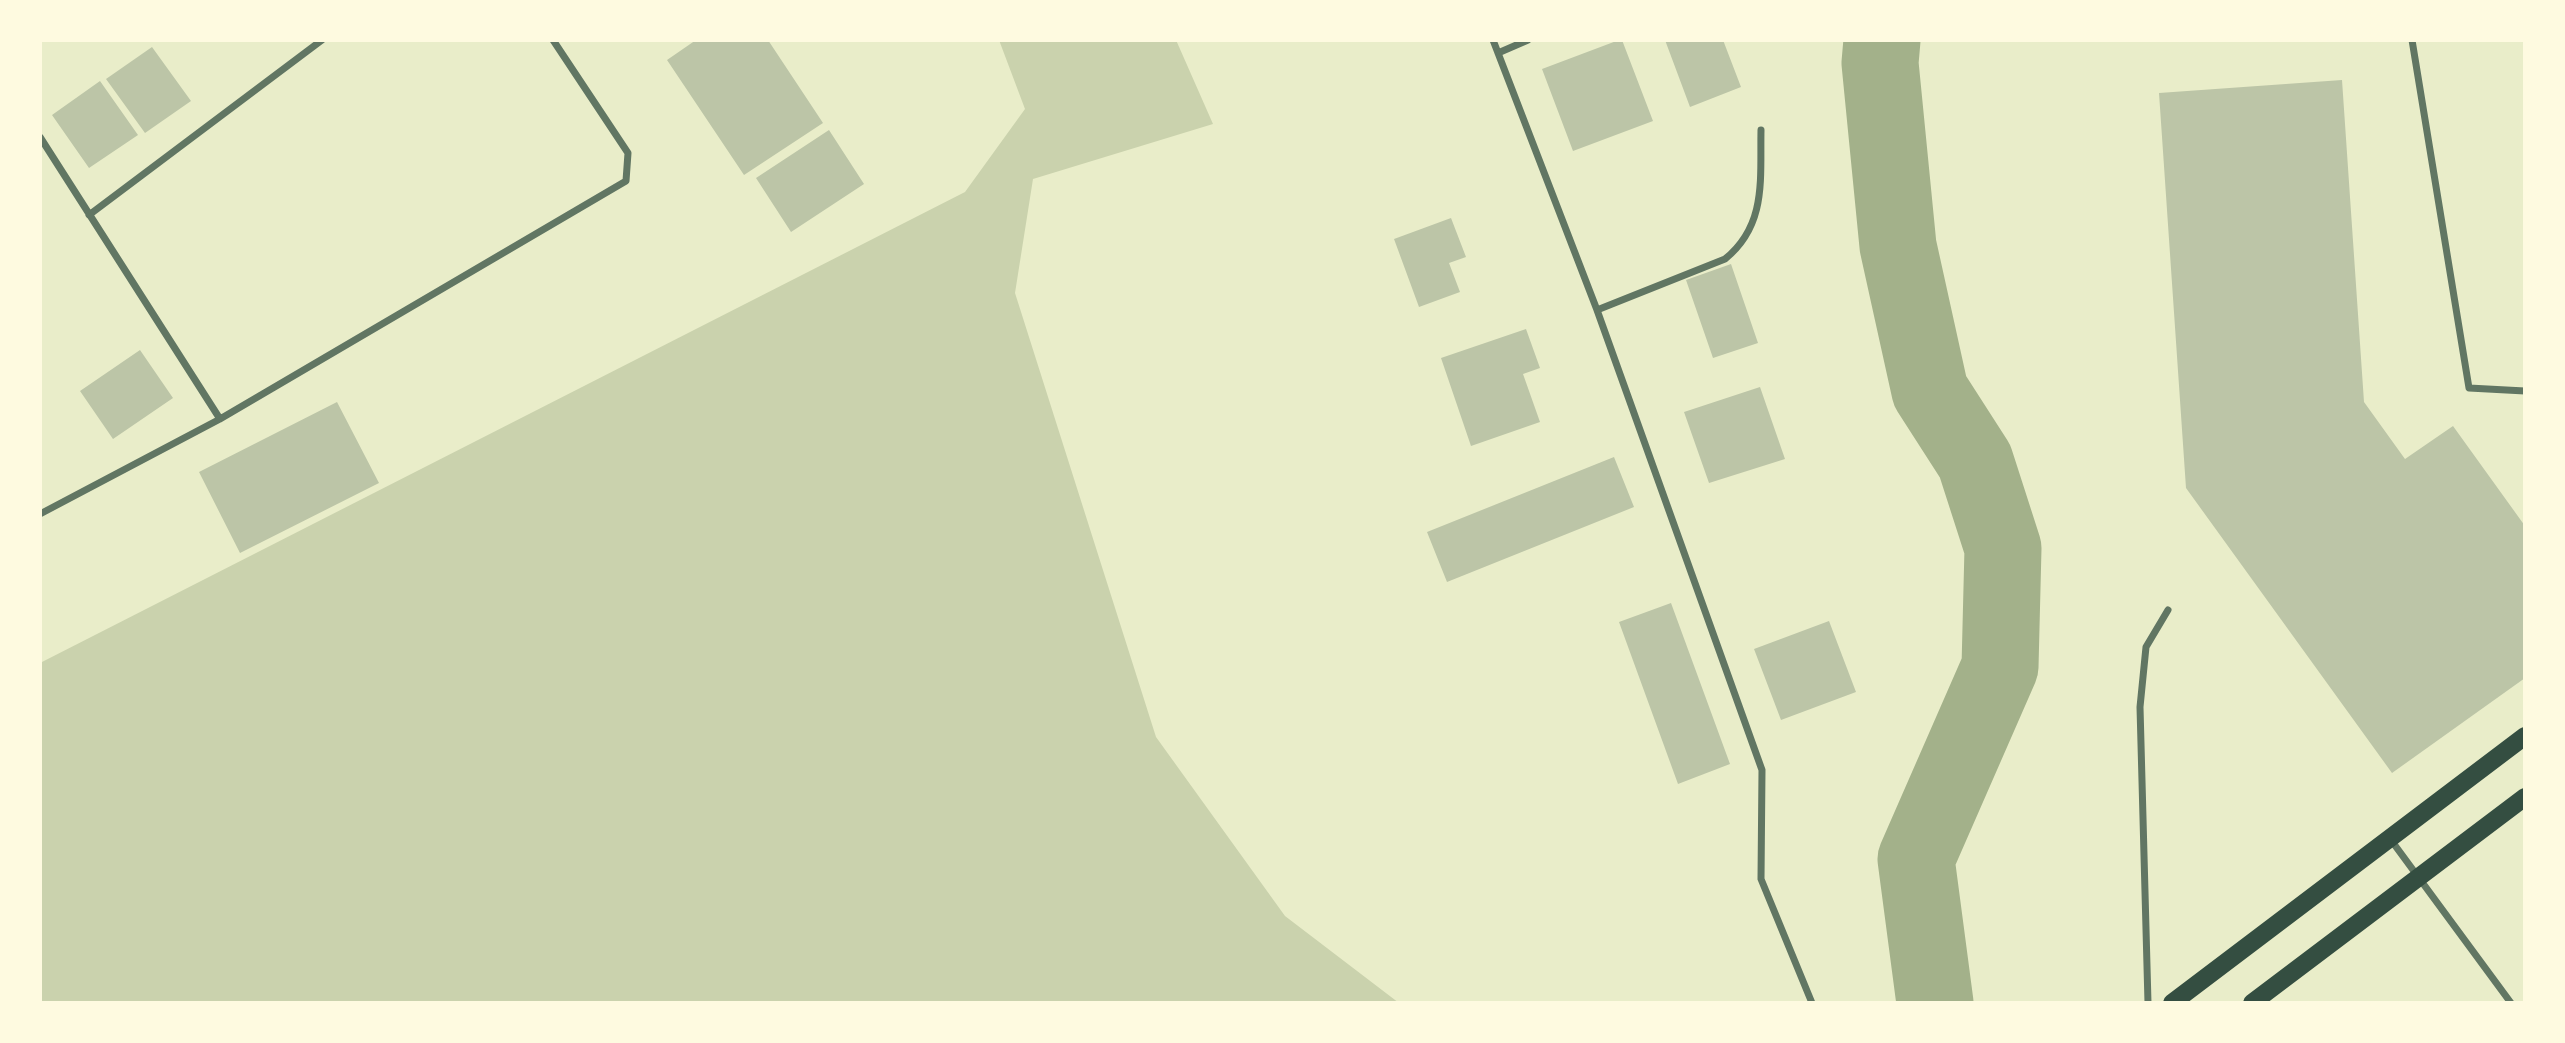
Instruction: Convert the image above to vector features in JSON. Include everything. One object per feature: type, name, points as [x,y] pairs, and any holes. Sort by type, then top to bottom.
[{"type":"main road","points":[[2172,1003],[2525,736]]},
{"type":"main road","points":[[2252,1003],[2525,797]]},
{"type":"street","points":[[89,215],[322,40]]},
{"type":"street","points":[[40,514],[220,419],[626,181],[628,153],[554,40]]},
{"type":"street","points":[[1493,40],[1597,310],[1762,770],[1761,879],[1812,1003]]},
{"type":"street","points":[[1497,52],[1528,40]]},
{"type":"street","points":[[2412,40],[2469,388],[2525,391]]},
{"type":"street","points":[[1597,310],[1725,259],[1740,247],[1753,225],[1760,193],[1761,130]]},
{"type":"street","points":[[40,137],[220,419]]},
{"type":"street","points":[[2148,1003],[2140,706],[2146,647],[2168,610]]},
{"type":"street","points":[[2389,837],[2511,1003]]},
{"type":"green space","points":[[999,40],[1176,40],[1213,124],[1033,179],[1015,293],[1156,737],[1285,916],[1399,1003],[40,1003],[40,663],[965,192],[1025,109]]},
{"type":"building","points":[[696,40],[768,40],[823,123],[744,175],[667,60]]},
{"type":"building","points":[[1622,40],[1653,121],[1573,151],[1542,69]]},
{"type":"building","points":[[1665,40],[1723,40],[1741,87],[1690,107]]},
{"type":"building","points":[[152,47],[191,101],[145,133],[106,79]]},
{"type":"building","points":[[2342,80],[2364,402],[2405,459],[2453,426],[2525,526],[2525,678],[2392,773],[2186,488],[2159,93]]},
{"type":"building","points":[[100,81],[138,135],[89,168],[52,115]]},
{"type":"building","points":[[829,130],[864,184],[791,232],[756,178]]},
{"type":"building","points":[[1451,218],[1466,257],[1449,263],[1460,292],[1419,307],[1394,239]]},
{"type":"building","points":[[1731,264],[1758,343],[1713,358],[1686,280]]},
{"type":"building","points":[[1526,329],[1540,368],[1523,374],[1540,422],[1471,446],[1441,358]]},
{"type":"building","points":[[140,350],[173,398],[113,439],[80,391]]},
{"type":"building","points":[[1760,387],[1785,459],[1709,483],[1684,412]]},
{"type":"building","points":[[337,402],[379,483],[240,553],[199,472]]},
{"type":"building","points":[[1614,457],[1634,507],[1447,582],[1427,532]]},
{"type":"building","points":[[1671,603],[1730,764],[1678,784],[1619,622]]},
{"type":"building","points":[[1829,621],[1856,692],[1781,720],[1754,649]]},
{"type":"waterway","points":[[1882,40],[1880,63],[1898,246],[1930,391],[1975,461],[2003,548],[2000,667],[1916,859],[1935,1003]]}]
